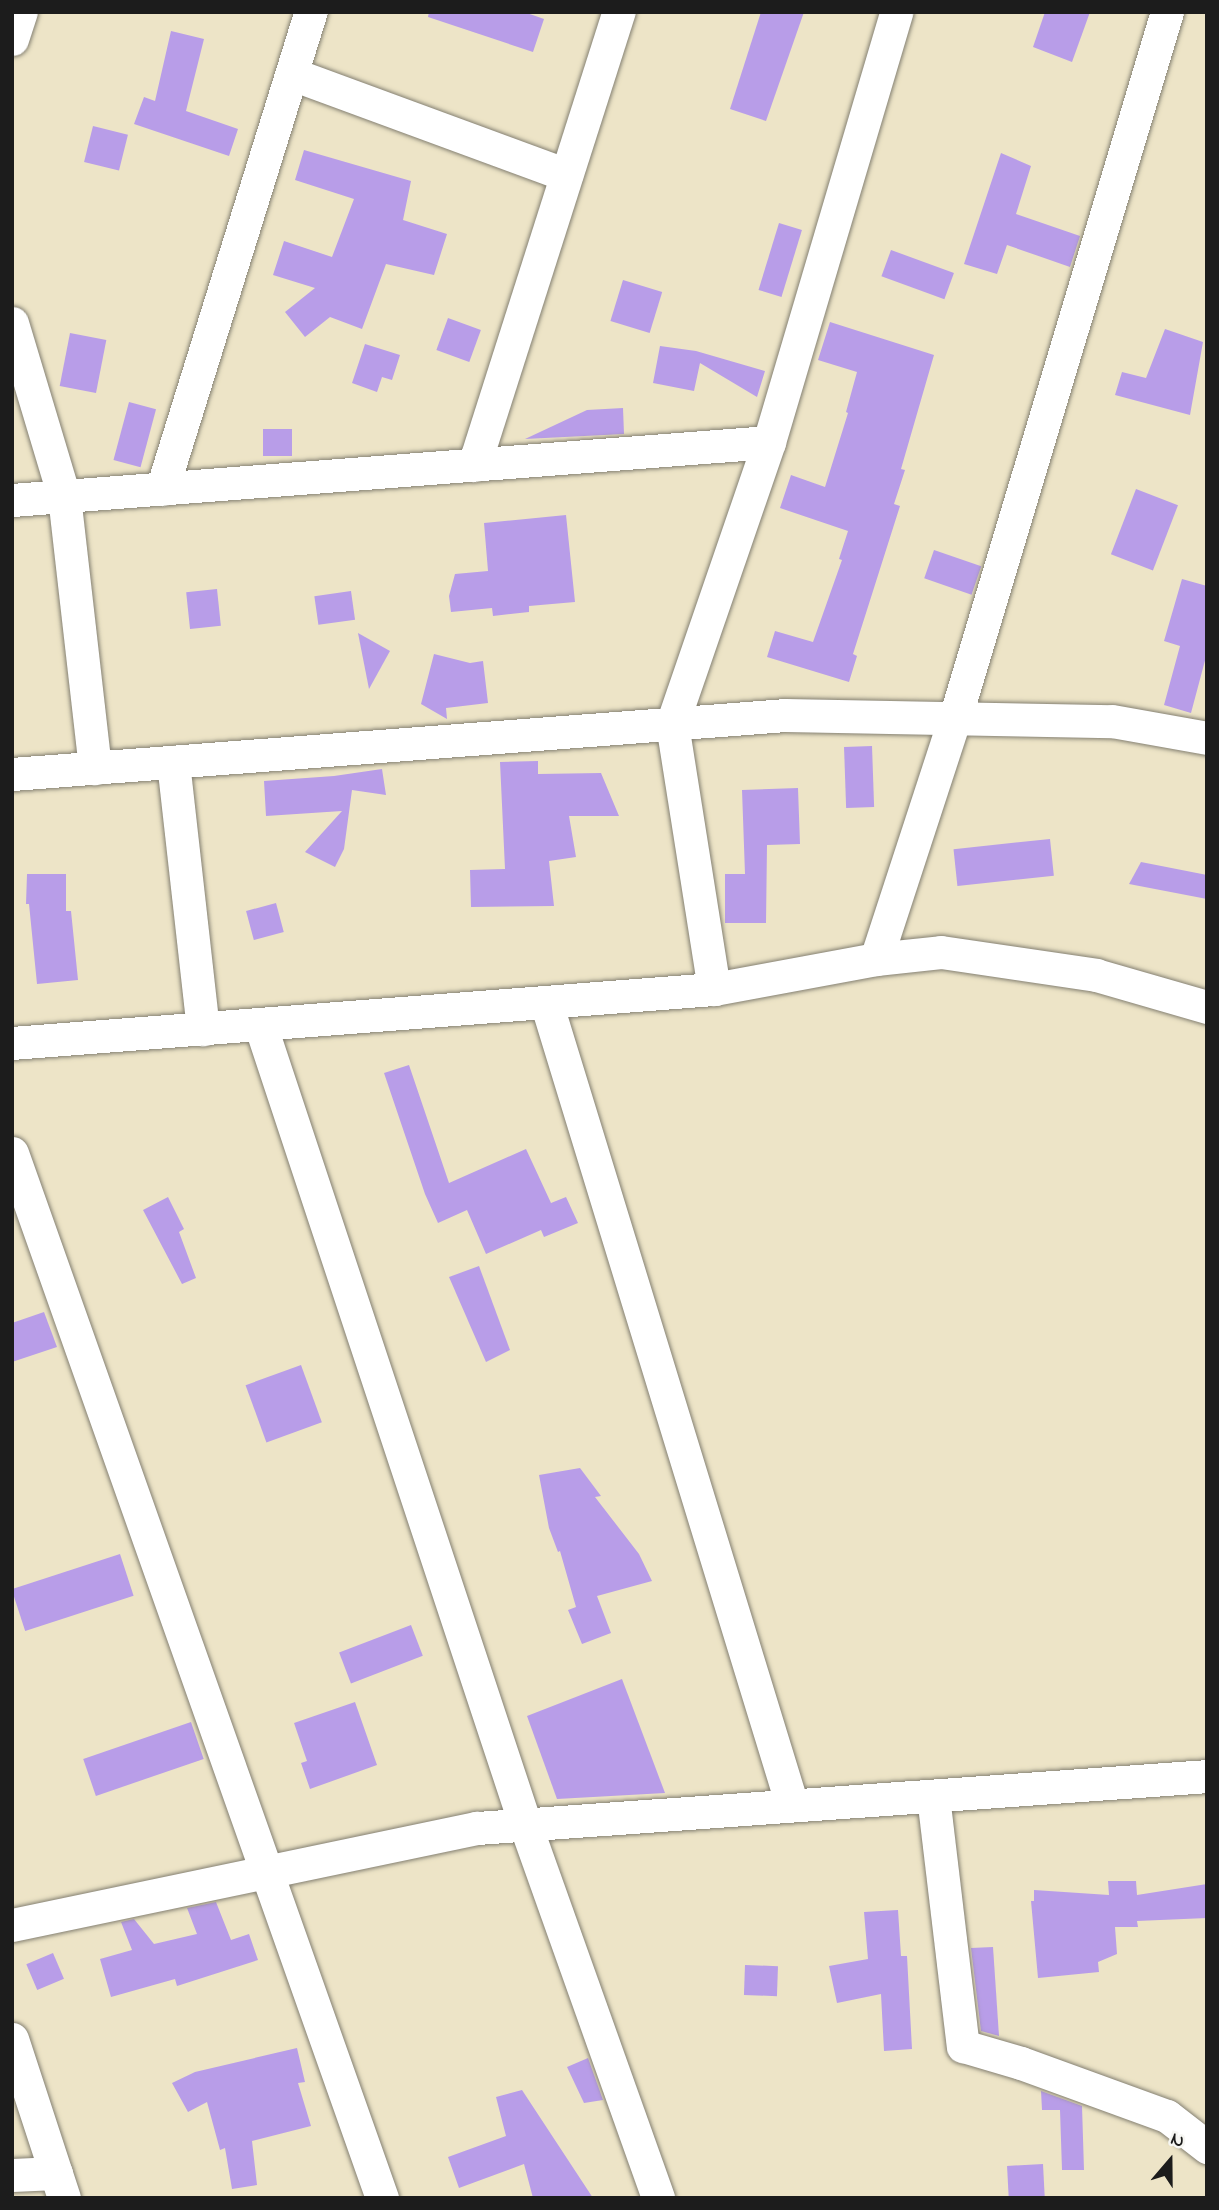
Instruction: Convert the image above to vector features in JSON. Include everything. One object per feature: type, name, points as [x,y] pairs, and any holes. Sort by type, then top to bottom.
[{"type":"street","points":[[12,39],[21,12]]},
{"type":"street","points":[[162,489],[311,12]]},
{"type":"street","points":[[474,465],[619,12]]},
{"type":"street","points":[[714,989],[672,724],[769,442],[897,12]]},
{"type":"street","points":[[876,959],[955,718],[1167,12]]},
{"type":"street","points":[[292,74],[566,175]]},
{"type":"street","points":[[12,323],[64,496],[95,768]]},
{"type":"street","points":[[12,500],[769,442]]},
{"type":"street","points":[[12,774],[785,715],[1112,721],[1207,738]]},
{"type":"street","points":[[173,762],[203,1029]]},
{"type":"street","points":[[12,1043],[714,989],[876,959],[941,952],[1096,975],[1207,1007]]},
{"type":"street","points":[[546,1002],[792,1805]]},
{"type":"street","points":[[260,1024],[525,1824],[658,2198]]},
{"type":"street","points":[[12,1153],[382,2198]]},
{"type":"street","points":[[12,1925],[477,1828],[1207,1776]]},
{"type":"street","points":[[933,1796],[963,2046],[1021,2063],[1167,2116],[1207,2147]]},
{"type":"street","points":[[12,2039],[60,2185],[12,2175]]},
{"type":"building","points":[[429,12],[524,12],[544,19],[533,52],[428,17]]},
{"type":"building","points":[[761,12],[804,12],[766,121],[730,109]]},
{"type":"building","points":[[1045,12],[1090,12],[1072,62],[1033,47]]},
{"type":"building","points":[[171,31],[204,39],[186,111],[238,129],[229,156],[134,124],[144,97],[155,101]]},
{"type":"building","points":[[93,126],[128,135],[119,171],[84,162]]},
{"type":"building","points":[[304,150],[411,181],[403,220],[447,234],[434,275],[386,264],[362,329],[330,317],[305,337],[285,312],[315,288],[273,275],[284,241],[332,257],[354,199],[295,180]]},
{"type":"building","points":[[1001,153],[1031,166],[1016,214],[1080,236],[1070,267],[1007,245],[997,274],[964,264]]},
{"type":"building","points":[[779,223],[802,230],[781,297],[759,290]]},
{"type":"building","points":[[891,250],[954,273],[944,299],[881,276]]},
{"type":"building","points":[[623,280],[662,292],[650,333],[610,321]]},
{"type":"building","points":[[448,318],[481,330],[469,362],[436,350]]},
{"type":"building","points":[[830,322],[934,355],[901,469],[905,470],[894,504],[900,506],[853,654],[857,656],[849,682],[767,657],[775,631],[813,642],[842,560],[839,559],[848,531],[780,508],[791,475],[825,487],[848,413],[846,412],[857,372],[818,360]]},
{"type":"building","points":[[1165,329],[1203,342],[1190,415],[1115,395],[1122,372],[1146,378]]},
{"type":"building","points":[[70,333],[106,340],[96,393],[60,386]]},
{"type":"building","points":[[365,344],[400,355],[392,380],[382,377],[377,392],[352,383]]},
{"type":"building","points":[[660,346],[696,351],[765,371],[757,397],[700,363],[694,391],[653,383]]},
{"type":"building","points":[[129,402],[156,409],[141,467],[113,460]]},
{"type":"building","points":[[623,408],[624,434],[525,439],[587,410]]},
{"type":"building","points":[[263,429],[292,429],[292,456],[263,456]]},
{"type":"building","points":[[1136,489],[1178,505],[1153,570],[1111,554]]},
{"type":"building","points":[[566,515],[575,602],[529,606],[529,612],[493,616],[492,608],[451,612],[449,596],[455,574],[488,571],[484,523]]},
{"type":"building","points":[[934,550],[981,566],[972,595],[924,578]]},
{"type":"building","points":[[1182,579],[1207,586],[1207,653],[1191,713],[1164,705],[1180,646],[1164,641]]},
{"type":"building","points":[[217,589],[221,626],[190,629],[186,592]]},
{"type":"building","points":[[351,591],[355,620],[318,625],[314,596]]},
{"type":"building","points":[[358,633],[390,651],[369,689]]},
{"type":"building","points":[[434,654],[470,663],[483,661],[488,703],[446,708],[447,719],[421,704]]},
{"type":"building","points":[[872,746],[874,807],[846,808],[844,747]]},
{"type":"building","points":[[538,761],[538,774],[601,773],[619,816],[569,816],[576,857],[549,861],[554,906],[471,907],[470,870],[505,869],[500,762]]},
{"type":"building","points":[[382,769],[386,795],[352,790],[344,849],[335,867],[305,852],[342,811],[266,816],[264,781],[334,776]]},
{"type":"building","points":[[798,788],[800,844],[767,845],[766,923],[725,923],[725,874],[745,874],[742,790]]},
{"type":"building","points":[[1050,839],[1054,876],[957,886],[954,849]]},
{"type":"building","points":[[1141,862],[1207,875],[1207,899],[1129,884]]},
{"type":"building","points":[[27,874],[66,874],[66,911],[71,911],[78,980],[37,984],[29,904],[26,904]]},
{"type":"building","points":[[276,903],[284,932],[254,940],[246,911]]},
{"type":"building","points":[[409,1065],[449,1183],[526,1149],[551,1203],[566,1197],[578,1223],[544,1237],[541,1230],[486,1254],[467,1210],[438,1223],[425,1194],[384,1073]]},
{"type":"building","points":[[168,1197],[184,1229],[179,1232],[196,1278],[182,1284],[143,1210]]},
{"type":"building","points":[[479,1266],[510,1350],[486,1362],[449,1277]]},
{"type":"building","points":[[44,1312],[57,1347],[12,1362],[12,1323]]},
{"type":"building","points":[[301,1365],[322,1422],[266,1443],[246,1385]]},
{"type":"building","points":[[580,1468],[601,1496],[595,1497],[639,1554],[652,1581],[597,1596],[611,1633],[582,1644],[568,1610],[576,1607],[560,1551],[558,1552],[549,1528],[539,1475]]},
{"type":"building","points":[[120,1554],[134,1596],[25,1631],[12,1589]]},
{"type":"building","points":[[411,1625],[423,1656],[351,1683],[339,1653]]},
{"type":"building","points":[[622,1679],[665,1793],[557,1799],[527,1716]]},
{"type":"building","points":[[355,1702],[377,1765],[310,1789],[301,1763],[307,1761],[294,1723]]},
{"type":"building","points":[[191,1722],[204,1759],[96,1796],[83,1759]]},
{"type":"building","points":[[1108,1881],[1136,1881],[1137,1895],[1207,1884],[1207,1918],[1137,1921],[1138,1927],[1115,1927],[1117,1954],[1098,1962],[1099,1972],[1038,1978],[1031,1901],[1034,1901],[1034,1890],[1109,1895]]},
{"type":"building","points":[[216,1902],[231,1940],[249,1934],[258,1960],[177,1986],[175,1979],[111,1997],[100,1959],[132,1950],[121,1922],[134,1919],[154,1944],[197,1934],[187,1908]]},
{"type":"building","points":[[898,1910],[901,1956],[907,1956],[912,2049],[884,2051],[881,1994],[837,2003],[829,1966],[868,1959],[864,1912]]},
{"type":"building","points":[[993,1947],[999,2036],[981,2031],[971,1948]]},
{"type":"building","points":[[53,1953],[64,1979],[37,1990],[26,1964]]},
{"type":"building","points":[[745,1965],[778,1966],[777,1996],[744,1995]]},
{"type":"building","points":[[297,2048],[305,2082],[298,2083],[311,2126],[252,2141],[257,2185],[232,2189],[225,2148],[220,2150],[207,2102],[188,2112],[172,2083],[195,2072]]},
{"type":"building","points":[[588,2058],[603,2100],[584,2103],[567,2067]]},
{"type":"building","points":[[522,2090],[593,2198],[533,2198],[524,2164],[459,2188],[448,2157],[506,2136],[496,2097]]},
{"type":"building","points":[[1041,2091],[1082,2106],[1084,2170],[1062,2170],[1060,2110],[1042,2110]]},
{"type":"building","points":[[1043,2164],[1045,2198],[1009,2198],[1007,2166]]}]
